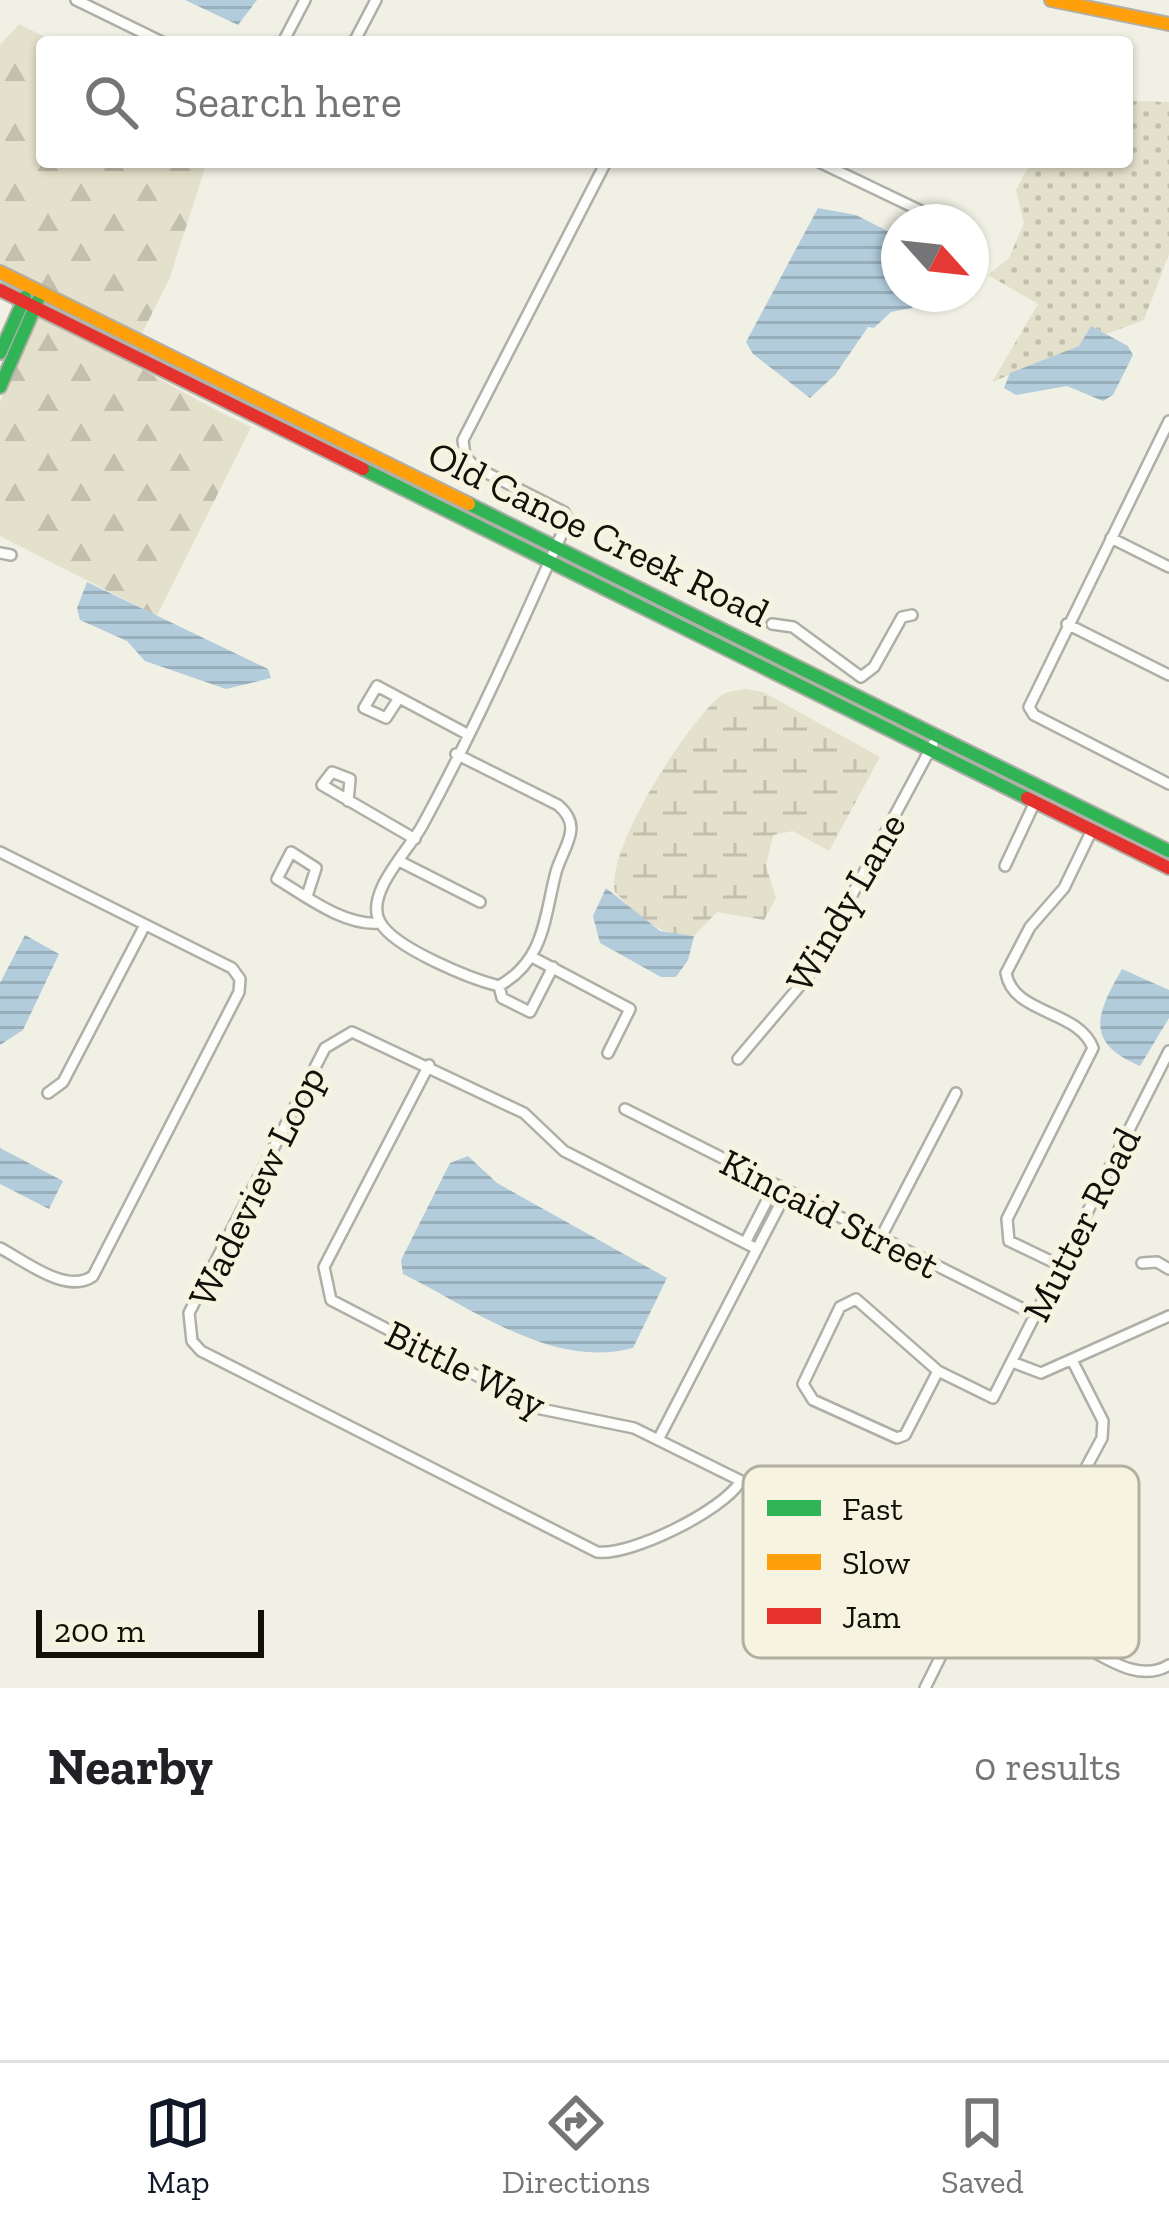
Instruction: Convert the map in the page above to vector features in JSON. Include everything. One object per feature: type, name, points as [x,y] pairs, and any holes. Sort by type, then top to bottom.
[{"type":"main road","points":[[1051,0],[1169,24]]},
{"type":"main road","name":"Old Canoe Creek Road","points":[[0,272],[417,476],[553,553],[1169,868]]},
{"type":"main road","points":[[0,387],[36,288]]},
{"type":"main road","name":"Old Canoe Creek Road","points":[[0,290],[410,490],[938,735],[1169,851]]},
{"type":"main road","points":[[0,353],[30,303]]},
{"type":"main road","points":[[410,490],[417,476]]},
{"type":"street","points":[[76,0],[150,36]]},
{"type":"street","points":[[287,36],[305,0]]},
{"type":"street","points":[[357,36],[376,0]]},
{"type":"street","points":[[499,986],[401,942],[380,923],[379,892],[415,839],[529,615],[568,520],[564,512],[475,467],[465,456],[463,440],[603,168]]},
{"type":"street","points":[[832,168],[906,204]]},
{"type":"street","points":[[1169,421],[1029,707],[1034,715],[1169,784]]},
{"type":"street","points":[[1155,449],[1169,456]]},
{"type":"street","points":[[1111,538],[1169,567]]},
{"type":"street","points":[[772,624],[793,628],[861,677],[874,667],[902,617],[912,615]]},
{"type":"street","points":[[1067,624],[1169,675]]},
{"type":"street","points":[[399,698],[467,734]]},
{"type":"street","name":"Windy Lane","points":[[738,1059],[809,975],[938,735]]},
{"type":"street","points":[[457,754],[570,815],[573,829],[556,872],[548,923],[532,957],[519,975],[499,986]]},
{"type":"street","points":[[348,801],[352,785],[342,774],[332,772],[322,785],[348,801],[415,839]]},
{"type":"street","points":[[1005,866],[1035,802]]},
{"type":"street","points":[[1059,1265],[1009,1241],[1007,1219],[1093,1048],[1074,1025],[1018,996],[1006,973],[1030,927],[1064,888],[1092,830]]},
{"type":"street","points":[[307,896],[316,868],[291,852],[277,879],[307,896],[361,925],[380,923]]},
{"type":"street","points":[[0,853],[232,968],[240,980],[239,992],[93,1276],[82,1284],[69,1283],[0,1248]]},
{"type":"street","points":[[400,862],[480,902]]},
{"type":"street","points":[[48,1093],[63,1082],[145,925]]},
{"type":"street","points":[[532,957],[630,1009],[608,1053]]},
{"type":"street","points":[[499,986],[502,998],[530,1012],[553,967]]},
{"type":"street","name":"Wadeview Loop","points":[[740,1482],[725,1504],[624,1550],[598,1552],[201,1351],[192,1341],[189,1313],[325,1048],[337,1037],[365,1034],[524,1113],[564,1151],[757,1249]]},
{"type":"street","name":"Mutter Road","points":[[938,1371],[994,1398],[1169,1051]]},
{"type":"street","name":"Bittle Way","points":[[429,1066],[325,1267],[331,1300],[541,1409],[659,1438],[743,1483]]},
{"type":"street","points":[[880,1238],[956,1093]]},
{"type":"street","name":"Kincaid Street","points":[[626,1109],[1035,1316]]},
{"type":"street","points":[[745,1243],[774,1187]]},
{"type":"street","points":[[659,1438],[786,1193]]},
{"type":"street","points":[[1142,1262],[1157,1262],[1169,1269]]},
{"type":"street","points":[[856,1299],[938,1371],[905,1435],[897,1438],[813,1400],[802,1384],[840,1307],[856,1299]]},
{"type":"street","points":[[1012,1362],[1041,1373],[1169,1316]]},
{"type":"street","points":[[1073,1361],[1103,1421],[1102,1438],[1087,1466]]},
{"type":"street","points":[[925,1688],[940,1658]]},
{"type":"street","points":[[1108,1658],[1134,1671],[1156,1673],[1169,1665]]},
{"type":"green space","points":[[19,24],[43,36],[36,36],[36,168],[205,168],[169,280],[141,335],[0,268],[0,45]]},
{"type":"green space","points":[[1133,101],[1169,102],[1169,254],[1144,320],[1106,334],[1091,326],[1080,346],[992,382],[1038,304],[989,276],[1009,258],[1024,223],[1016,190],[1028,168],[1133,168]]},
{"type":"green space","points":[[38,311],[251,427],[157,616],[0,536],[0,402]]},
{"type":"green space","points":[[745,689],[763,692],[880,757],[829,851],[793,831],[773,835],[766,866],[776,898],[764,920],[717,912],[694,936],[669,932],[641,917],[615,892],[622,847],[651,789],[687,734],[719,697]]},
{"type":"water","points":[[185,0],[257,0],[238,25]]},
{"type":"water","points":[[818,208],[856,215],[881,228],[881,312],[891,312],[874,328],[868,327],[835,375],[810,398],[753,354],[746,342]]},
{"type":"water","points":[[1091,326],[1128,346],[1133,355],[1113,395],[1103,401],[1067,386],[1016,395],[1004,388],[1010,373],[1079,346]]},
{"type":"water","points":[[87,582],[268,669],[271,678],[226,689],[145,661],[127,641],[80,620],[77,608]]},
{"type":"water","points":[[606,888],[660,931],[694,936],[688,960],[676,977],[661,977],[600,943],[593,916]]},
{"type":"water","points":[[25,935],[59,954],[23,1030],[0,1045],[0,983]]},
{"type":"water","points":[[1122,969],[1169,990],[1169,1018],[1140,1066],[1110,1047],[1100,1025],[1106,999]]},
{"type":"water","points":[[0,1148],[63,1181],[49,1209],[0,1184]]},
{"type":"water","points":[[468,1156],[497,1183],[667,1278],[633,1348],[603,1353],[543,1343],[403,1274],[401,1260],[450,1163]]},
{"type":"traffic: fast","points":[[0,353],[25,297]]},
{"type":"traffic: fast","points":[[0,387],[38,300]]},
{"type":"traffic: fast","points":[[363,469],[1027,798]]},
{"type":"traffic: fast","points":[[469,504],[1169,851]]},
{"type":"traffic: slow","points":[[1051,0],[1169,24]]},
{"type":"traffic: slow","points":[[0,272],[469,504]]},
{"type":"traffic: jam","points":[[0,290],[363,469]]},
{"type":"traffic: jam","points":[[1027,798],[1169,868]]}]
